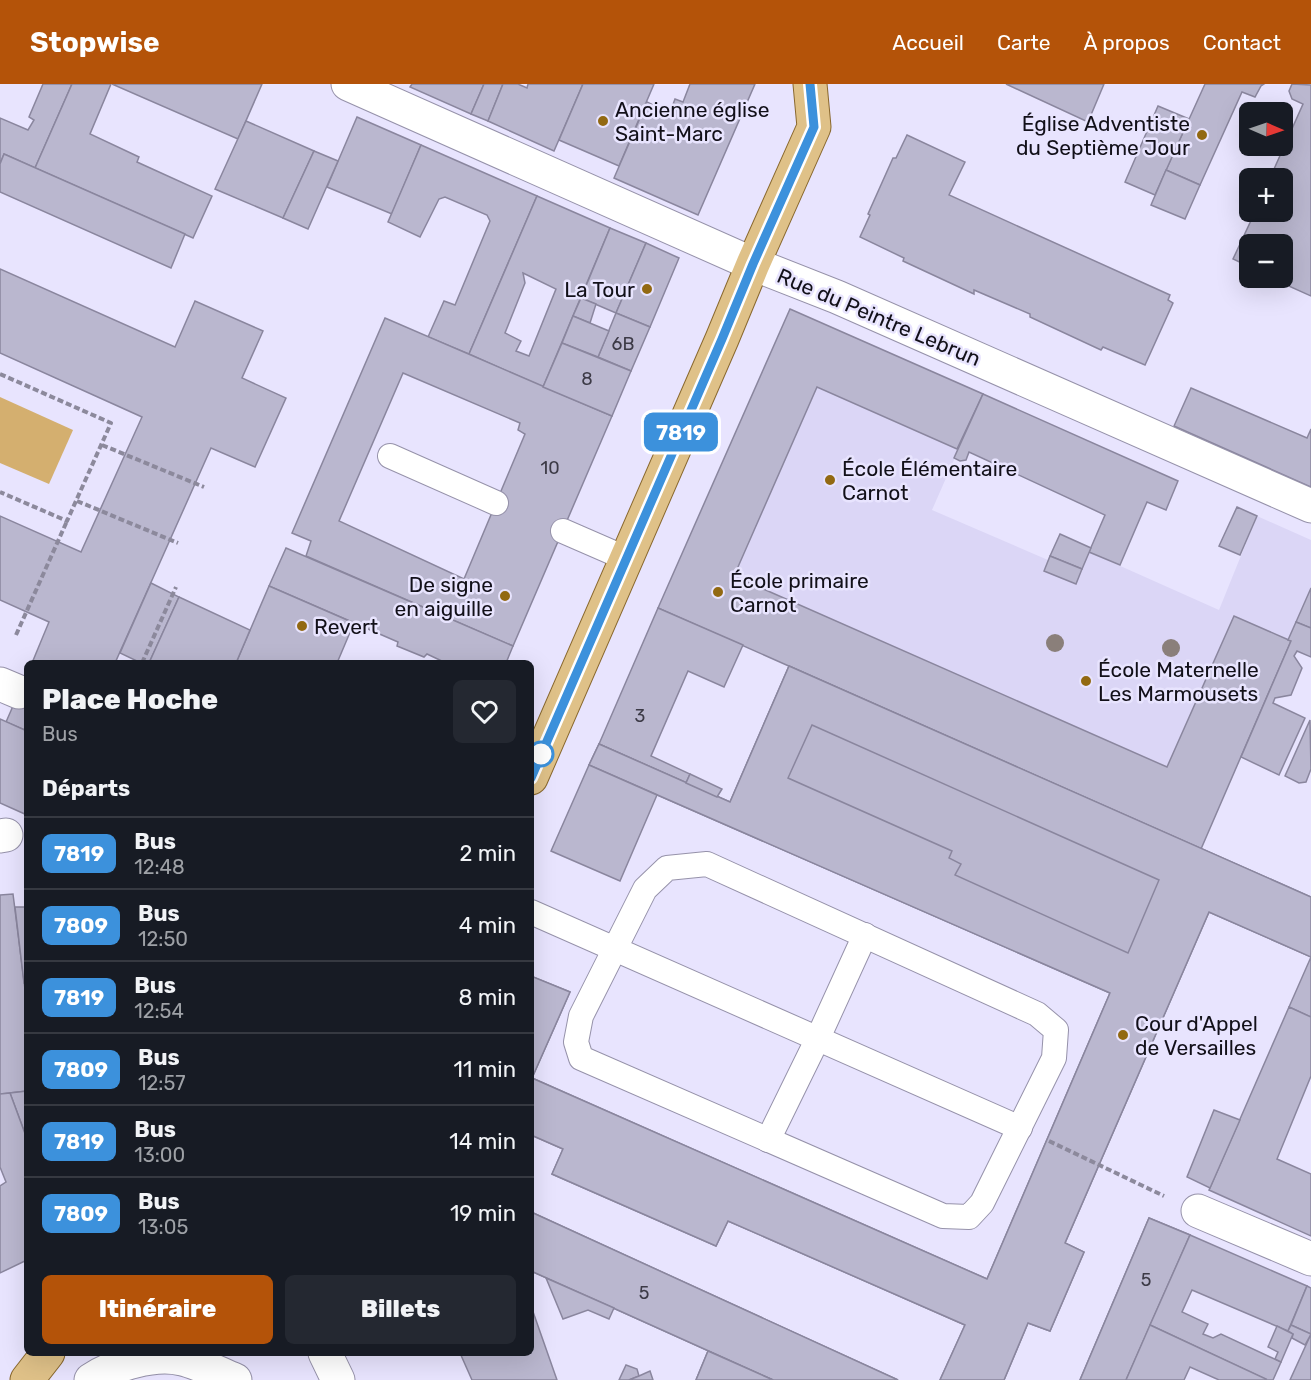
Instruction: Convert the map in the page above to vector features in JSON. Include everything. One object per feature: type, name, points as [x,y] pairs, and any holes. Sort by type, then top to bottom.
[{"type":"main road","points":[[534,771],[814,127],[810,84]]},
{"type":"main road","points":[[27,1380],[46,1356]]},
{"type":"street","name":"Rue du Peintre Lebrun","points":[[348,84],[753,264],[837,297],[1311,506]]},
{"type":"street","points":[[1198,1211],[1311,1259]]},
{"type":"street","points":[[326,1356],[338,1380]]},
{"type":"street","points":[[91,1380],[102,1372],[146,1358],[181,1358],[235,1380]]},
{"type":"lane","points":[[390,456],[496,503]]},
{"type":"lane","points":[[563,531],[625,558]]},
{"type":"lane","points":[[707,864],[1037,1014],[1056,1030],[1054,1058],[982,1203],[969,1217],[943,1216],[581,1058],[576,1042],[581,1016],[616,948],[645,889],[668,868],[707,864]]},
{"type":"lane","points":[[534,913],[1020,1128]]},
{"type":"lane","points":[[768,1140],[819,1038],[865,935]]},
{"type":"path","points":[[0,374],[111,423],[16,635]]},
{"type":"path","points":[[102,445],[204,487]]},
{"type":"path","points":[[0,492],[67,521]]},
{"type":"path","points":[[77,501],[178,543]]},
{"type":"path","points":[[143,660],[176,587]]},
{"type":"path","points":[[1020,1128],[1198,1211]]},
{"type":"shaded area","points":[[790,309],[983,394],[932,510],[1048,560],[1045,571],[1076,584],[1089,552],[1219,610],[1257,516],[1311,540],[1311,588],[1288,639],[1291,641],[1201,849],[658,608]]},
{"type":"shaded area","points":[[0,397],[73,430],[49,484],[0,463]]},
{"type":"building","points":[[43,84],[72,84],[35,168],[4,154],[0,164],[0,118],[28,130],[34,120],[29,117]]},
{"type":"building","points":[[72,84],[111,84],[90,134],[139,157],[137,162],[212,196],[193,238],[35,168]]},
{"type":"building","points":[[112,84],[262,84],[238,139]]},
{"type":"building","points":[[412,84],[484,84],[471,114],[410,87]]},
{"type":"building","points":[[484,84],[503,84],[488,121],[471,114]]},
{"type":"building","points":[[503,84],[518,84],[527,88],[528,84],[583,84],[554,151],[488,121]]},
{"type":"building","name":"Ancienne église Saint-Marc","points":[[583,84],[654,84],[619,166],[559,140]]},
{"type":"building","points":[[690,84],[755,84],[698,215],[614,178],[647,102],[660,108],[657,113],[668,118],[675,99],[683,102]]},
{"type":"building","points":[[1006,84],[1104,84],[1088,122]]},
{"type":"building","points":[[1205,84],[1264,84],[1255,97],[1242,92],[1200,185],[1166,170]]},
{"type":"building","points":[[1292,84],[1311,85],[1311,296],[1293,288],[1293,234],[1245,234],[1250,222],[1293,222],[1293,168],[1274,168],[1280,156],[1293,156],[1293,126],[1303,104],[1292,99],[1289,91]]},
{"type":"building","points":[[1158,106],[1189,119],[1155,195],[1125,182]]},
{"type":"building","points":[[357,117],[421,145],[392,214],[327,187]]},
{"type":"building","points":[[246,121],[314,151],[283,218],[215,189]]},
{"type":"building","points":[[907,135],[965,162],[949,195],[1170,295],[1168,300],[1173,303],[1145,365],[1103,347],[1101,350],[1030,317],[1030,314],[974,290],[974,294],[903,261],[904,258],[860,237],[893,158],[896,158]]},
{"type":"building","points":[[421,145],[537,196],[469,354],[428,337],[444,301],[455,305],[490,221],[487,215],[445,197],[439,199],[420,237],[388,222]]},
{"type":"building","points":[[314,151],[338,161],[308,229],[283,218]]},
{"type":"building","points":[[4,154],[185,234],[171,268],[0,192],[0,164]]},
{"type":"building","points":[[1166,170],[1200,185],[1185,219],[1151,205]]},
{"type":"building","points":[[537,196],[610,228],[543,387],[469,354]],"holes":[[[523,273],[556,289],[529,356],[516,351],[521,341],[505,333],[525,283]]]},
{"type":"building","points":[[610,228],[646,243],[616,313],[581,298]]},
{"type":"building","points":[[646,243],[679,258],[650,327],[616,313]]},
{"type":"building","points":[[1239,246],[1239,262],[1233,259]]},
{"type":"building","points":[[0,269],[175,347],[195,301],[263,331],[242,378],[286,398],[255,467],[211,448],[116,660],[33,660],[49,622],[0,600],[0,516],[81,552],[142,417],[0,353]]},
{"type":"building","points":[[581,298],[596,304],[590,323],[573,316]]},
{"type":"building","name":"École primaire Carnot","points":[[790,309],[983,394],[957,449],[817,387],[734,576],[1167,767],[1234,616],[1291,641],[1201,849],[658,608]]},
{"type":"building","points":[[616,313],[650,327],[631,371],[598,357]]},
{"type":"building","points":[[573,316],[609,331],[598,357],[562,343]]},
{"type":"building","points":[[385,318],[612,416],[513,646],[306,556],[311,541],[292,533]],"holes":[[[403,373],[520,423],[518,430],[525,434],[464,579],[339,521]]]},
{"type":"building","points":[[562,343],[631,371],[612,416],[543,387]]},
{"type":"building","points":[[1191,388],[1307,438],[1311,429],[1311,487],[1174,426]]},
{"type":"building","points":[[983,394],[1178,481],[1166,510],[1147,502],[1120,565],[1089,552],[1105,515],[969,452],[966,460],[960,461],[954,458]]},
{"type":"building","points":[[1237,507],[1257,516],[1240,555],[1219,546]]},
{"type":"building","points":[[1060,534],[1091,548],[1082,569],[1050,556]]},
{"type":"building","points":[[286,548],[513,646],[507,660],[440,660],[427,654],[424,657],[397,646],[398,642],[269,586]]},
{"type":"building","points":[[1050,556],[1082,569],[1076,584],[1044,571]]},
{"type":"building","points":[[151,583],[179,597],[150,660],[135,660],[120,653]]},
{"type":"building","name":"Revert","points":[[269,586],[354,623],[338,660],[237,660]]},
{"type":"building","points":[[1311,588],[1311,628],[1296,622]]},
{"type":"building","points":[[179,597],[250,630],[237,660],[150,660]]},
{"type":"building","points":[[658,608],[743,645],[724,687],[688,671],[651,756],[690,774],[686,783],[599,744]]},
{"type":"building","points":[[1296,622],[1311,628],[1311,657],[1297,651],[1294,656],[1302,668],[1291,695],[1275,698],[1273,703],[1305,718],[1279,775],[1241,757],[1291,641],[1288,640]]},
{"type":"building","name":"Cour d'Appel de Versailles","points":[[789,666],[1311,897],[1311,957],[1209,912],[1065,1243],[1084,1252],[1050,1331],[1028,1323],[1004,1380],[940,1380],[965,1325],[728,1221],[716,1246],[552,1174],[563,1149],[534,1136],[534,1079],[987,1279],[1110,993],[589,765],[599,744],[730,802]]},
{"type":"building","name":"Cour d'Appel de Versailles","points":[[789,666],[1311,897],[1311,957],[1209,912],[1065,1243],[1084,1252],[1050,1331],[1028,1323],[1004,1380],[940,1380],[965,1325],[728,1221],[716,1246],[552,1174],[563,1149],[534,1136],[534,1079],[987,1279],[1110,993],[589,765],[599,744],[730,802]],"holes":[[[812,725],[1159,880],[1128,953],[955,875],[961,864],[949,858],[952,851],[788,778]]]},
{"type":"building","points":[[24,681],[24,730],[6,722]]},
{"type":"building","points":[[0,719],[24,730],[24,814],[0,803]]},
{"type":"building","points":[[1310,720],[1311,769],[1306,782],[1299,783],[1285,776]]},
{"type":"building","points":[[589,765],[657,795],[620,881],[551,851]]},
{"type":"building","points":[[690,774],[722,789],[717,797],[686,783]]},
{"type":"building","points":[[13,894],[24,981],[24,1091],[0,1094],[0,895]]},
{"type":"building","points":[[15,907],[24,907],[24,983]]},
{"type":"building","points":[[1311,957],[1311,1017],[1289,1007]]},
{"type":"building","name":"Cour d'Appel de Versailles","points":[[534,977],[570,992],[534,1073]]},
{"type":"building","name":"Cour d'Appel de Versailles","points":[[534,977],[570,992],[534,1073]]},
{"type":"building","points":[[1289,1007],[1311,1017],[1311,1076],[1277,1159],[1311,1174],[1311,1236],[1209,1190]]},
{"type":"building","points":[[24,1091],[24,1131],[10,1093]]},
{"type":"building","points":[[10,1093],[24,1131],[24,1261],[0,1273],[0,1186],[6,1182],[0,1167],[0,1094]]},
{"type":"building","points":[[1214,1110],[1240,1120],[1210,1188],[1187,1177]]},
{"type":"building","points":[[534,1213],[898,1380],[773,1380],[534,1272]]},
{"type":"building","points":[[534,1213],[898,1380],[773,1380],[534,1272]]},
{"type":"building","points":[[1149,1218],[1190,1235],[1126,1380],[1080,1380]]},
{"type":"building","points":[[1149,1218],[1190,1235],[1126,1380],[1080,1380]]},
{"type":"building","points":[[1190,1235],[1307,1286],[1288,1331],[1192,1290],[1182,1312],[1208,1324],[1203,1334],[1213,1338],[1221,1334],[1281,1362],[1273,1380],[1267,1380],[1150,1325]]},
{"type":"building","points":[[546,1278],[614,1308],[609,1319],[588,1310],[563,1319]]},
{"type":"building","points":[[1307,1286],[1311,1288],[1311,1334],[1291,1325]]},
{"type":"building","points":[[534,1315],[557,1380],[472,1380],[461,1356],[534,1356]]},
{"type":"building","points":[[1150,1325],[1266,1379],[1219,1380],[1190,1367],[1184,1380],[1126,1380]]},
{"type":"building","points":[[1291,1325],[1311,1334],[1305,1345],[1292,1338],[1293,1334],[1288,1331]]},
{"type":"building","points":[[1277,1326],[1293,1334],[1281,1362],[1275,1359],[1278,1352],[1268,1347]]},
{"type":"building","points":[[1311,1334],[1311,1380],[1290,1380]]},
{"type":"building","points":[[708,1351],[773,1380],[696,1380]]},
{"type":"building","points":[[708,1351],[773,1380],[696,1380]]},
{"type":"building","points":[[626,1365],[637,1369],[639,1376],[629,1380],[619,1380]]},
{"type":"building","points":[[650,1371],[653,1380],[629,1380],[639,1376]]},
{"type":"bus line","name":"7819","points":[[534,771],[814,127],[810,84]]},
{"type":"place","name":"Ancienne église Saint-Marc","points":[[603,121]]},
{"type":"place","name":"Église Adventiste du Septième Jour","points":[[1202,135]]},
{"type":"place","name":"La Tour","points":[[647,289]]},
{"type":"place","name":"École Élémentaire Carnot","points":[[830,480]]},
{"type":"place","name":"École primaire Carnot","points":[[718,592]]},
{"type":"place","name":"De signe en aiguille","points":[[505,596]]},
{"type":"place","name":"Revert","points":[[302,626]]},
{"type":"place","name":"École Maternelle Les Marmousets","points":[[1086,681]]},
{"type":"place","name":"Cour d'Appel de Versailles","points":[[1123,1035]]}]
